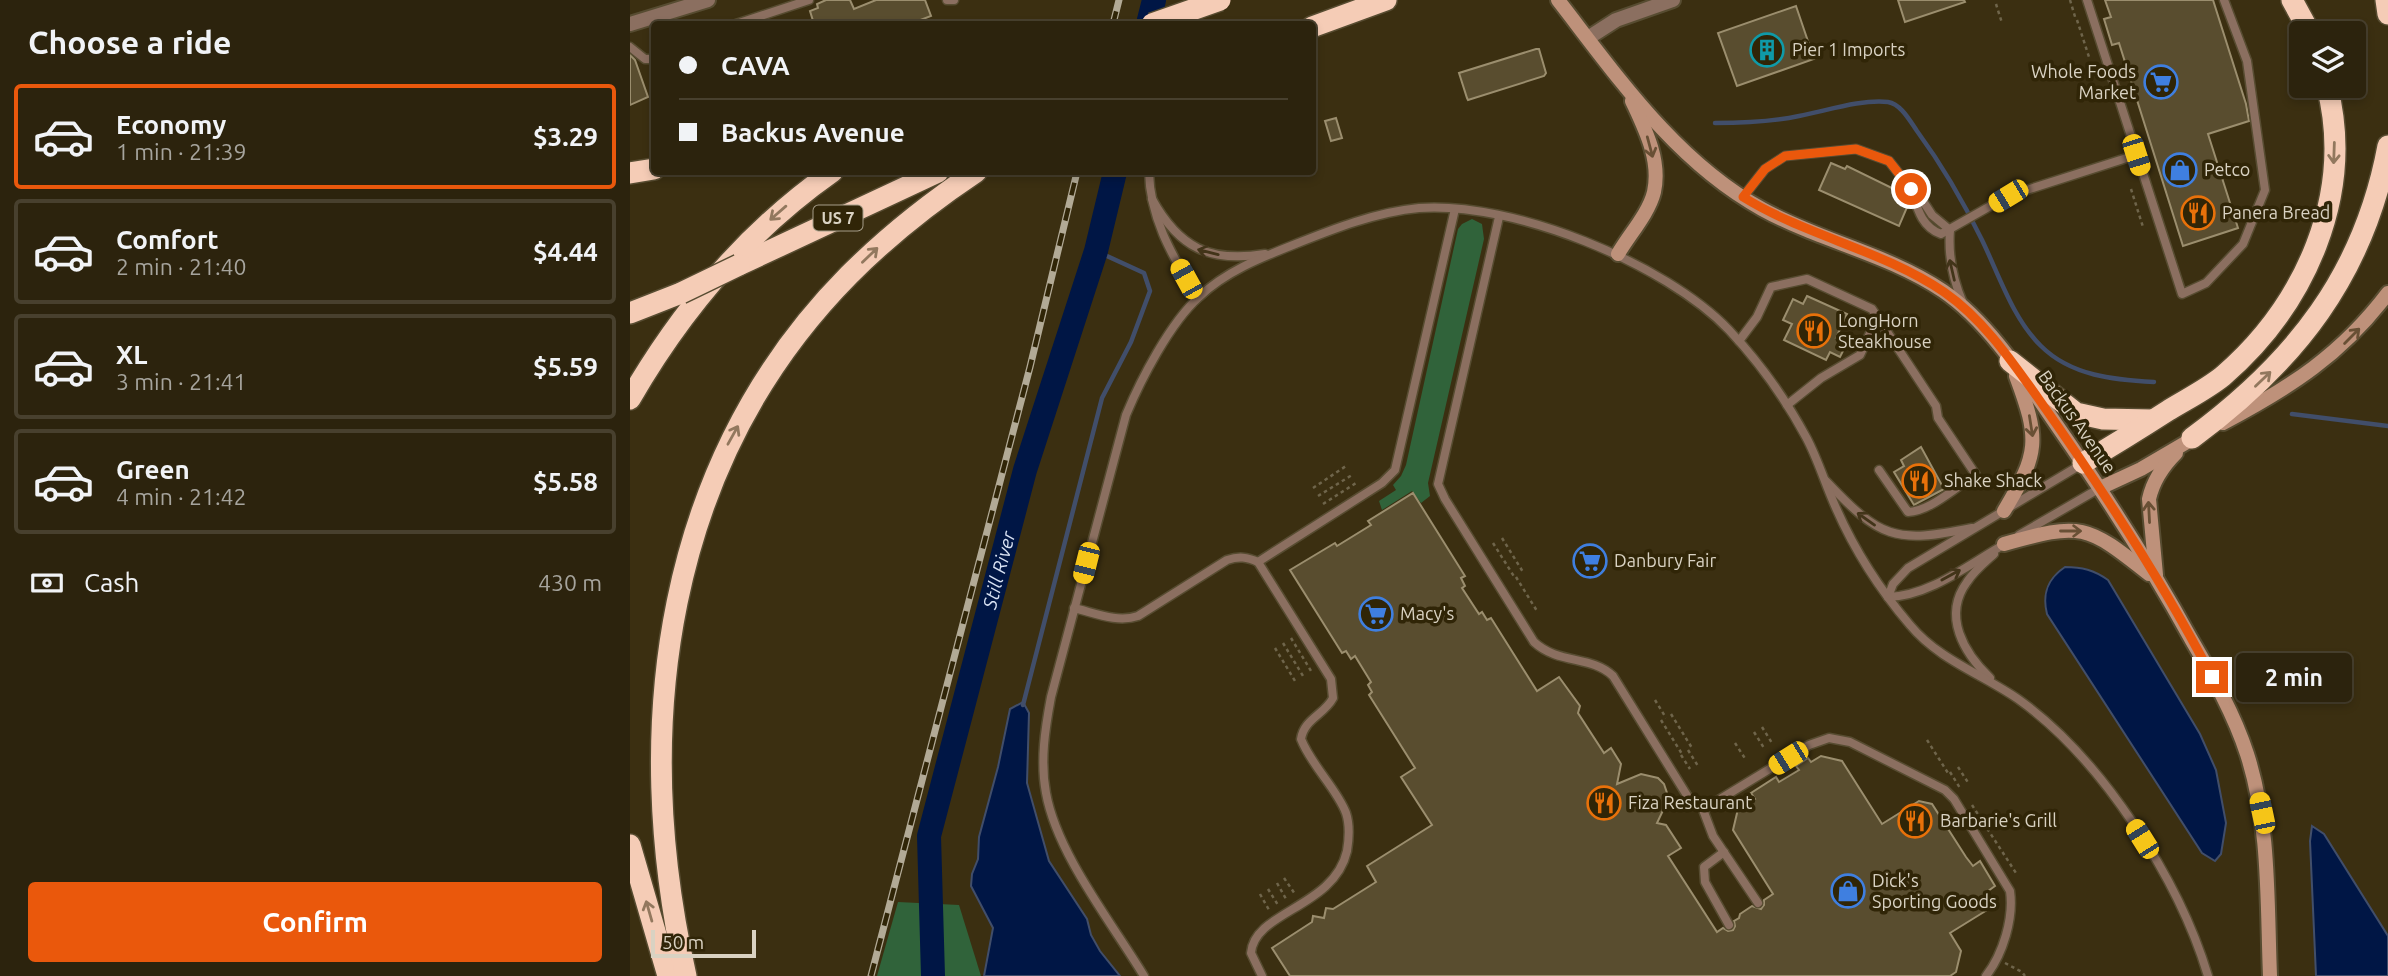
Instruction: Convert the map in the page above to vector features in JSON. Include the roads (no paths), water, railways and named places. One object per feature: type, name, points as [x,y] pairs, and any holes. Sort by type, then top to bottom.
[{"type":"highway","points":[[1161,21],[1220,0]]},
{"type":"highway","points":[[1316,26],[1386,0]]},
{"type":"highway","points":[[2292,0],[2303,21]]},
{"type":"highway","points":[[2386,0],[2388,14]]},
{"type":"highway","points":[[2083,463],[2222,376],[2267,331],[2302,280],[2319,242],[2332,189],[2334,127],[2330,98]]},
{"type":"highway","points":[[2192,438],[2243,398],[2274,368],[2311,326],[2331,297],[2364,234],[2376,200],[2388,146]]},
{"type":"highway","points":[[630,173],[651,170]]},
{"type":"highway","points":[[630,399],[672,331],[725,267],[776,215],[828,175]]},
{"type":"highway","name":"US 7","points":[[630,313],[681,293],[931,175]]},
{"type":"highway","points":[[685,976],[671,920],[655,829],[651,740],[660,648],[670,597],[690,530],[730,439],[793,340],[848,276],[879,247],[915,216],[972,175]]},
{"type":"highway","points":[[2010,361],[2076,413],[2103,419],[2152,421]]},
{"type":"highway","points":[[630,845],[668,976]]},
{"type":"main road","name":"Backus Avenue","points":[[1558,0],[1624,84],[1674,141],[1708,172],[1743,197],[1786,221],[1921,278],[1965,309],[2010,361],[2100,488],[2157,580],[2204,662],[2246,751],[2262,813],[2270,976]]},
{"type":"main road","points":[[1618,254],[1649,204],[1655,180],[1646,132],[1624,84]]},
{"type":"main road","points":[[2100,488],[2141,469],[2309,373],[2348,341],[2388,293]]},
{"type":"main road","points":[[2004,511],[2028,470],[2033,440],[2027,406],[2010,361]]},
{"type":"main road","points":[[2157,580],[2149,512],[2151,487],[2166,463],[2192,438]]},
{"type":"main road","points":[[2004,544],[2055,531],[2085,531],[2110,543],[2157,580]]},
{"type":"street","points":[[630,24],[708,0]]},
{"type":"street","points":[[1588,38],[1616,20],[1673,0]]},
{"type":"lane","points":[[745,21],[809,0]]},
{"type":"lane","points":[[947,0],[954,0]]},
{"type":"lane","points":[[1181,21],[1186,0]]},
{"type":"lane","points":[[2087,0],[2182,294],[2206,284],[2243,244],[2265,190],[2248,61],[2224,0]]},
{"type":"lane","points":[[630,47],[645,59],[651,59]]},
{"type":"lane","points":[[1743,197],[1765,169],[1785,156],[1856,149],[1889,161],[1921,198],[1931,215],[1950,230]]},
{"type":"lane","points":[[1911,189],[1924,223],[1941,234],[2008,196],[2136,155]]},
{"type":"lane","points":[[1149,175],[1152,199],[1164,239],[1197,299]]},
{"type":"lane","points":[[1152,199],[1171,229],[1196,249],[1225,256],[1275,252]]},
{"type":"lane","points":[[1144,976],[1071,859],[1052,815],[1044,761],[1045,726],[1126,415],[1169,336],[1197,299],[1232,272],[1275,252],[1375,216],[1416,209],[1455,209],[1553,231],[1618,254],[1657,276],[1711,313],[1765,372],[1787,405],[1807,440],[1844,525],[1888,597],[1928,644],[1960,666],[2000,687]]},
{"type":"lane","points":[[1258,562],[1382,483],[1395,470],[1455,209]]},
{"type":"lane","points":[[1499,217],[1438,485],[1440,492],[1534,642],[1545,652],[1606,669],[1613,676],[1688,797],[1702,807],[1713,836],[1758,903]]},
{"type":"lane","points":[[1950,230],[1951,269],[1965,309]]},
{"type":"lane","points":[[1739,341],[1757,317],[1771,286],[1807,279],[1872,309],[1929,394],[1936,406],[1938,418],[1976,475]]},
{"type":"lane","points":[[1787,405],[1821,378],[1860,355],[1877,318]]},
{"type":"lane","points":[[1888,597],[1900,575],[2083,463]]},
{"type":"lane","points":[[1879,470],[1908,512],[1925,507],[1964,483]]},
{"type":"lane","points":[[1824,478],[1868,522],[1895,534],[1924,537],[1978,527]]},
{"type":"lane","points":[[1888,597],[1922,591],[2100,488]]},
{"type":"lane","points":[[2004,544],[1966,583],[1959,596],[1956,625],[1961,639],[1981,669],[2054,729],[2084,758],[2109,790],[2172,891],[2208,976]]},
{"type":"lane","points":[[1074,608],[1118,619],[1138,616],[1227,560],[1243,557],[1258,562],[1331,679],[1333,698],[1322,712],[1306,724],[1301,740],[1345,812],[1349,837],[1344,861],[1332,882],[1266,926],[1254,939],[1251,953],[1262,976]]},
{"type":"lane","points":[[1702,807],[1719,800],[1809,745],[1829,737],[1850,742],[1945,790],[1958,806],[2010,891],[2011,908],[2001,951],[1986,976]]},
{"type":"lane","points":[[1724,852],[1704,867],[1705,883],[1730,925]]},
{"type":"water","points":[[2065,567],[2088,570],[2108,580],[2200,734],[2216,770],[2226,823],[2221,854],[2215,861],[2202,853],[2047,614],[2047,587]]},
{"type":"water","points":[[1023,702],[1029,713],[1027,783],[1049,861],[1087,919],[1091,935],[1100,951],[1120,976],[984,976],[993,928],[971,886],[972,874],[978,859],[979,837],[1010,709]]},
{"type":"water","points":[[2312,826],[2324,834],[2388,936],[2388,976],[2316,976],[2310,841]]},
{"type":"waterway","name":"Still River","points":[[1149,21],[1154,0]]},
{"type":"waterway","points":[[1715,123],[1778,120],[1867,102],[1893,103],[1908,118],[1952,184],[2022,323],[2041,346],[2053,356],[2080,370],[2109,378],[2154,382]]},
{"type":"waterway","name":"Still River","points":[[933,976],[929,836],[1025,470],[1096,251],[1114,175]]},
{"type":"waterway","points":[[1023,705],[1102,398],[1131,342],[1150,291],[1144,273],[1096,251]]},
{"type":"waterway","points":[[2292,414],[2388,426]]},
{"type":"railway","points":[[1114,21],[1119,0]]},
{"type":"railway","points":[[871,976],[1030,367],[1076,175]]},
{"type":"place","name":"Pier 1 Imports","points":[[1767,50]]},
{"type":"place","name":"Whole Foods Market","points":[[2161,82]]},
{"type":"place","name":"Petco","points":[[2180,170]]},
{"type":"place","name":"Panera Bread","points":[[2198,213]]},
{"type":"place","name":"LongHorn Steakhouse","points":[[1814,331]]},
{"type":"place","name":"Shake Shack","points":[[1919,481]]},
{"type":"place","name":"Danbury Fair","points":[[1590,561]]},
{"type":"place","name":"Macy's","points":[[1376,614]]},
{"type":"place","name":"Fiza Restaurant","points":[[1604,803]]},
{"type":"place","name":"Barbarie's Grill","points":[[1915,821]]},
{"type":"place","name":"Dick's Sporting Goods","points":[[1848,891]]}]
